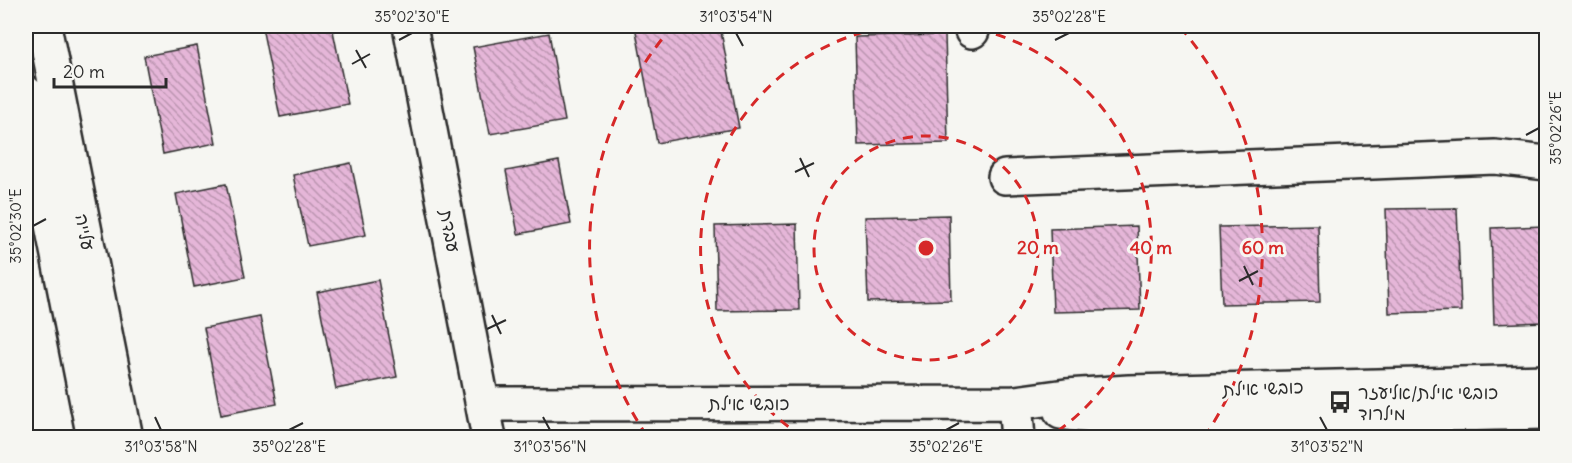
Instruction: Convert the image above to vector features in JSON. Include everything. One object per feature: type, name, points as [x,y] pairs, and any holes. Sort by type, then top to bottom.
[{"type":"street","name":"עלייה","points":[[44,26],[126,438]]},
{"type":"street","name":"עבדת","points":[[410,26],[489,438]]},
{"type":"street","name":"עלייה","points":[[26,93],[94,438]]},
{"type":"street","points":[[1005,177],[1495,157],[1546,163]]},
{"type":"street","name":"כובשי אילת","points":[[483,404],[1016,403],[1066,396],[1130,392],[1546,382]]},
{"type":"street","name":"כובשי אילת","points":[[1016,403],[1067,413],[1123,416],[1304,417],[1546,412]]},
{"type":"street","points":[[1016,403],[1018,438]]},
{"type":"green space","points":[[1546,433],[1546,438],[1232,436]]},
{"type":"building","points":[[332,26],[348,104],[280,117],[262,27]]},
{"type":"building","points":[[635,26],[720,26],[739,128],[657,143]]},
{"type":"building","points":[[549,33],[565,121],[490,134],[473,47]]},
{"type":"building","points":[[945,35],[948,143],[858,145],[855,37]]},
{"type":"building","points":[[197,46],[216,143],[163,154],[144,56]]},
{"type":"building","points":[[559,161],[571,224],[518,234],[506,171]]},
{"type":"building","points":[[351,163],[366,235],[308,246],[293,175]]},
{"type":"building","points":[[226,184],[245,277],[194,287],[176,194]]},
{"type":"building","points":[[1457,208],[1461,311],[1389,313],[1386,209]]},
{"type":"building","points":[[949,215],[951,300],[868,302],[865,217]]},
{"type":"building","points":[[797,224],[799,310],[717,311],[715,226]]},
{"type":"building","points":[[1318,225],[1320,302],[1222,304],[1219,227]]},
{"type":"building","points":[[1137,226],[1140,310],[1053,312],[1050,229]]},
{"type":"building","points":[[1546,226],[1546,322],[1494,324],[1491,228]]},
{"type":"building","points":[[378,280],[397,377],[336,389],[317,292]]},
{"type":"building","points":[[260,317],[277,404],[221,415],[204,328]]},
{"type":"place","name":"כובשי אילת/אליעזר מילרוד","points":[[1340,402]]}]
